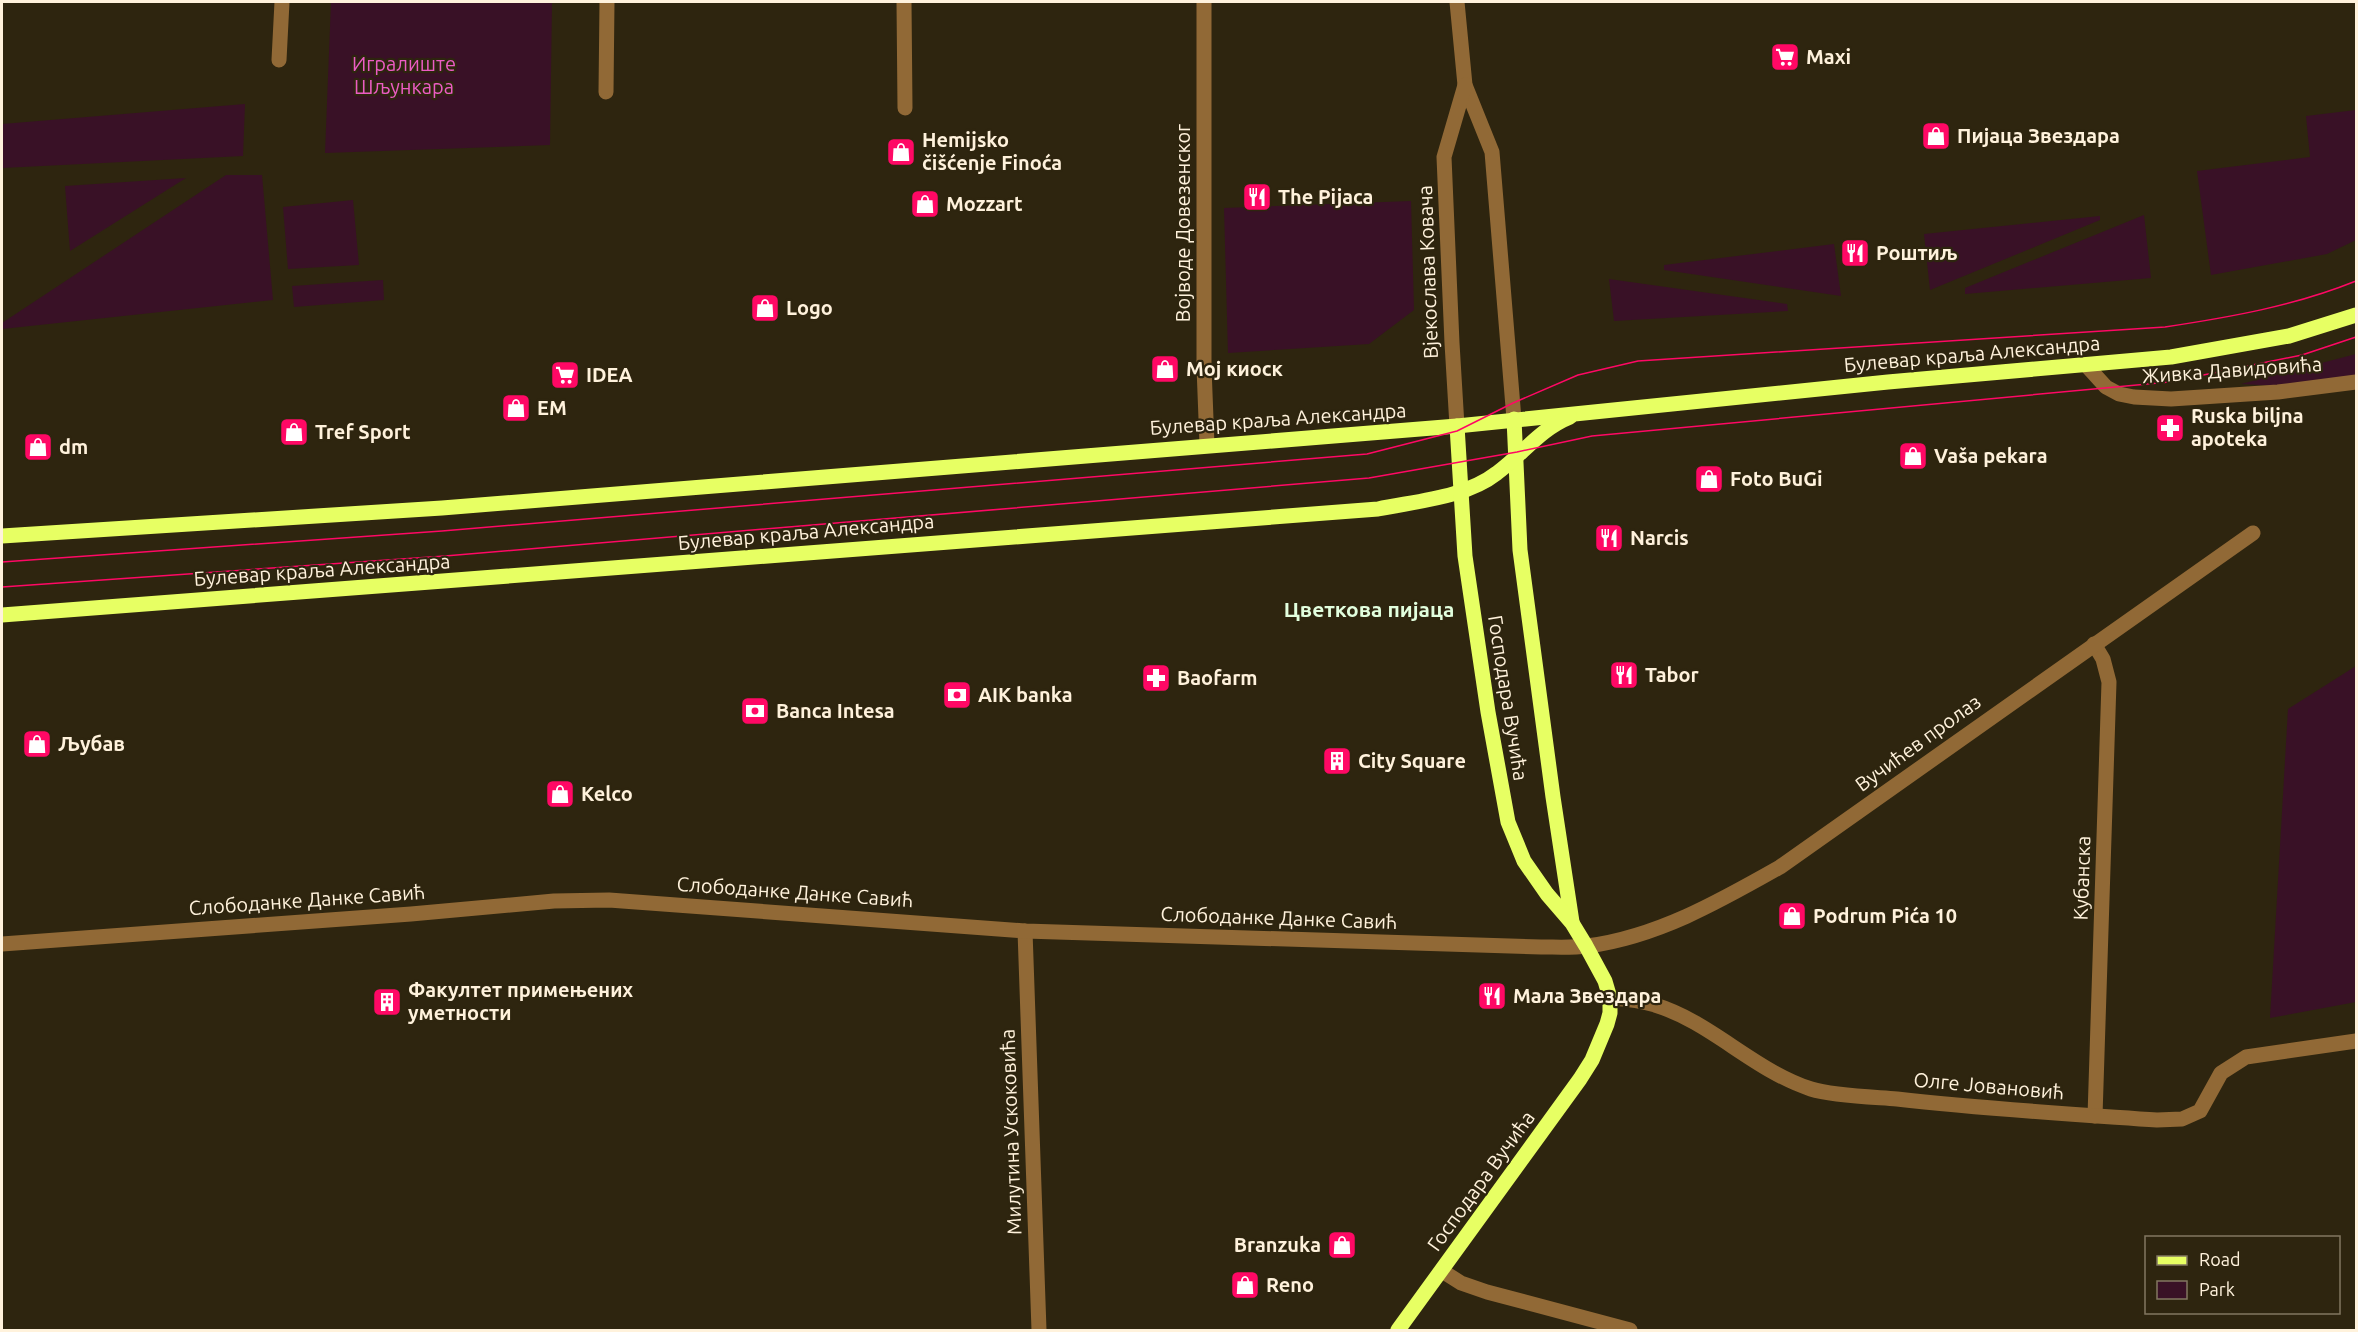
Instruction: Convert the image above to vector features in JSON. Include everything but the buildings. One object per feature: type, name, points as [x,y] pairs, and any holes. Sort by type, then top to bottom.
[{"type":"main road","name":"Булевар краља Александра","points":[[2,536],[442,508],[1457,426],[1914,379],[2171,357],[2298,334],[2356,315]]},
{"type":"main road","name":"Булевар краља Александра","points":[[2,615],[1378,509],[1461,491],[1486,481],[1543,431],[1587,411]]},
{"type":"main road","name":"Вјекослава Ковача","points":[[1514,419],[1517,456]]},
{"type":"main road","name":"Вјекослава Ковача","points":[[1457,426],[1460,460]]},
{"type":"main road","name":"Господара Вучића","points":[[1517,456],[1520,550],[1572,922]]},
{"type":"main road","name":"Господара Вучића","points":[[1398,1330],[1592,1060],[1610,1013],[1610,998],[1605,981],[1572,922],[1547,894],[1524,861],[1508,822],[1488,712],[1466,567],[1460,460]]},
{"type":"street","points":[[279,60],[282,2]]},
{"type":"street","points":[[606,92],[607,2]]},
{"type":"street","points":[[904,2],[905,108]]},
{"type":"street","name":"Војводе Довезенског","points":[[1204,2],[1204,367],[1207,445]]},
{"type":"street","name":"Вјекослава Ковача","points":[[1457,2],[1465,85],[1492,152],[1514,419]]},
{"type":"street","name":"Вјекослава Ковача","points":[[1457,426],[1444,158],[1465,85]]},
{"type":"street","name":"Живка Давидовића","points":[[2086,365],[2106,387],[2119,394],[2134,397],[2171,399],[2278,392],[2356,382]]},
{"type":"street","name":"Вучићев пролаз","points":[[1586,946],[1643,932],[1681,918],[1732,894],[1780,867],[2253,533]]},
{"type":"street","name":"Кубанска","points":[[2094,644],[2103,659],[2109,682],[2095,1116]]},
{"type":"street","name":"Слободанке Данке Савић","points":[[2,944],[411,914],[554,901],[609,900],[1025,931],[1541,947],[1586,946]]},
{"type":"street","name":"Милутина Ускоковића","points":[[1025,931],[1039,1330]]},
{"type":"street","name":"Олге Јовановић","points":[[1610,998],[1636,1000],[1657,1005],[1693,1022],[1752,1061],[1785,1079],[1815,1090],[1952,1106],[2157,1120],[2182,1119],[2200,1111],[2222,1074],[2246,1057],[2356,1041]]},
{"type":"street","points":[[1442,1271],[1461,1283],[1487,1292],[1630,1330]]},
{"type":"green space","name":"Игралиште Шљункара","points":[[331,2],[552,2],[550,145],[325,153]]},
{"type":"green space","points":[[245,104],[243,156],[2,168],[2,124]]},
{"type":"green space","points":[[2356,110],[2356,240],[2327,254],[2211,275],[2197,171],[2310,157],[2306,116]]},
{"type":"green space","points":[[226,175],[262,175],[273,300],[2,329],[2,323]]},
{"type":"green space","points":[[186,178],[70,251],[65,186]]},
{"type":"green space","points":[[353,200],[359,265],[288,269],[283,207]]},
{"type":"green space","points":[[1411,201],[1414,310],[1369,344],[1228,353],[1224,208]]},
{"type":"green space","points":[[2144,215],[2151,278],[1965,294],[1965,288]]},
{"type":"green space","points":[[2100,216],[2100,220],[1930,290],[1924,234]]},
{"type":"green space","points":[[1834,244],[1841,296],[1664,270],[1664,265]]},
{"type":"green space","points":[[1609,279],[1787,304],[1788,311],[1614,321]]},
{"type":"green space","points":[[383,280],[384,300],[294,307],[292,286]]},
{"type":"green space","points":[[2356,354],[2356,376],[2278,386],[2241,384]]},
{"type":"green space","points":[[2356,666],[2356,1002],[2270,1018],[2288,709]]},
{"type":"tram line","points":[[2,562],[442,531],[1367,454],[1457,431],[1513,403],[1578,375],[1638,361],[2165,327],[2262,310],[2333,290],[2356,281]]},
{"type":"tram line","points":[[2,587],[445,556],[1369,478],[1517,452],[1592,436],[2169,382],[2302,355],[2356,337]]},
{"type":"place","name":"Maxi","points":[[1785,57]]},
{"type":"place","name":"Пијаца Звездара","points":[[1936,136]]},
{"type":"place","name":"Hemijsko čišćenje Finoća","points":[[901,152]]},
{"type":"place","name":"The Pijaca","points":[[1257,197]]},
{"type":"place","name":"Mozzart","points":[[925,204]]},
{"type":"place","name":"Роштиљ","points":[[1855,253]]},
{"type":"place","name":"Logo","points":[[765,308]]},
{"type":"place","name":"Мој киоск","points":[[1165,369]]},
{"type":"place","name":"IDEA","points":[[565,375]]},
{"type":"place","name":"EM","points":[[516,408]]},
{"type":"place","name":"Ruska biljna apoteka","points":[[2170,428]]},
{"type":"place","name":"Tref Sport","points":[[294,432]]},
{"type":"place","name":"dm","points":[[38,447]]},
{"type":"place","name":"Vaša pekara","points":[[1913,456]]},
{"type":"place","name":"Foto BuGi","points":[[1709,479]]},
{"type":"place","name":"Narcis","points":[[1609,538]]},
{"type":"place","name":"Tabor","points":[[1624,675]]},
{"type":"place","name":"Baofarm","points":[[1156,678]]},
{"type":"place","name":"AIK banka","points":[[957,695]]},
{"type":"place","name":"Banca Intesa","points":[[755,711]]},
{"type":"place","name":"Љубав","points":[[37,744]]},
{"type":"place","name":"City Square","points":[[1337,761]]},
{"type":"place","name":"Kelco","points":[[560,794]]},
{"type":"place","name":"Podrum Pića 10","points":[[1792,916]]},
{"type":"place","name":"Мала Звездара","points":[[1492,996]]},
{"type":"place","name":"Факултет примењених уметности","points":[[387,1002]]},
{"type":"place","name":"Branzuka","points":[[1342,1245]]},
{"type":"place","name":"Reno","points":[[1245,1285]]},
{"type":"district","name":"Цветкова пијаца","points":[[1369,610]]}]
